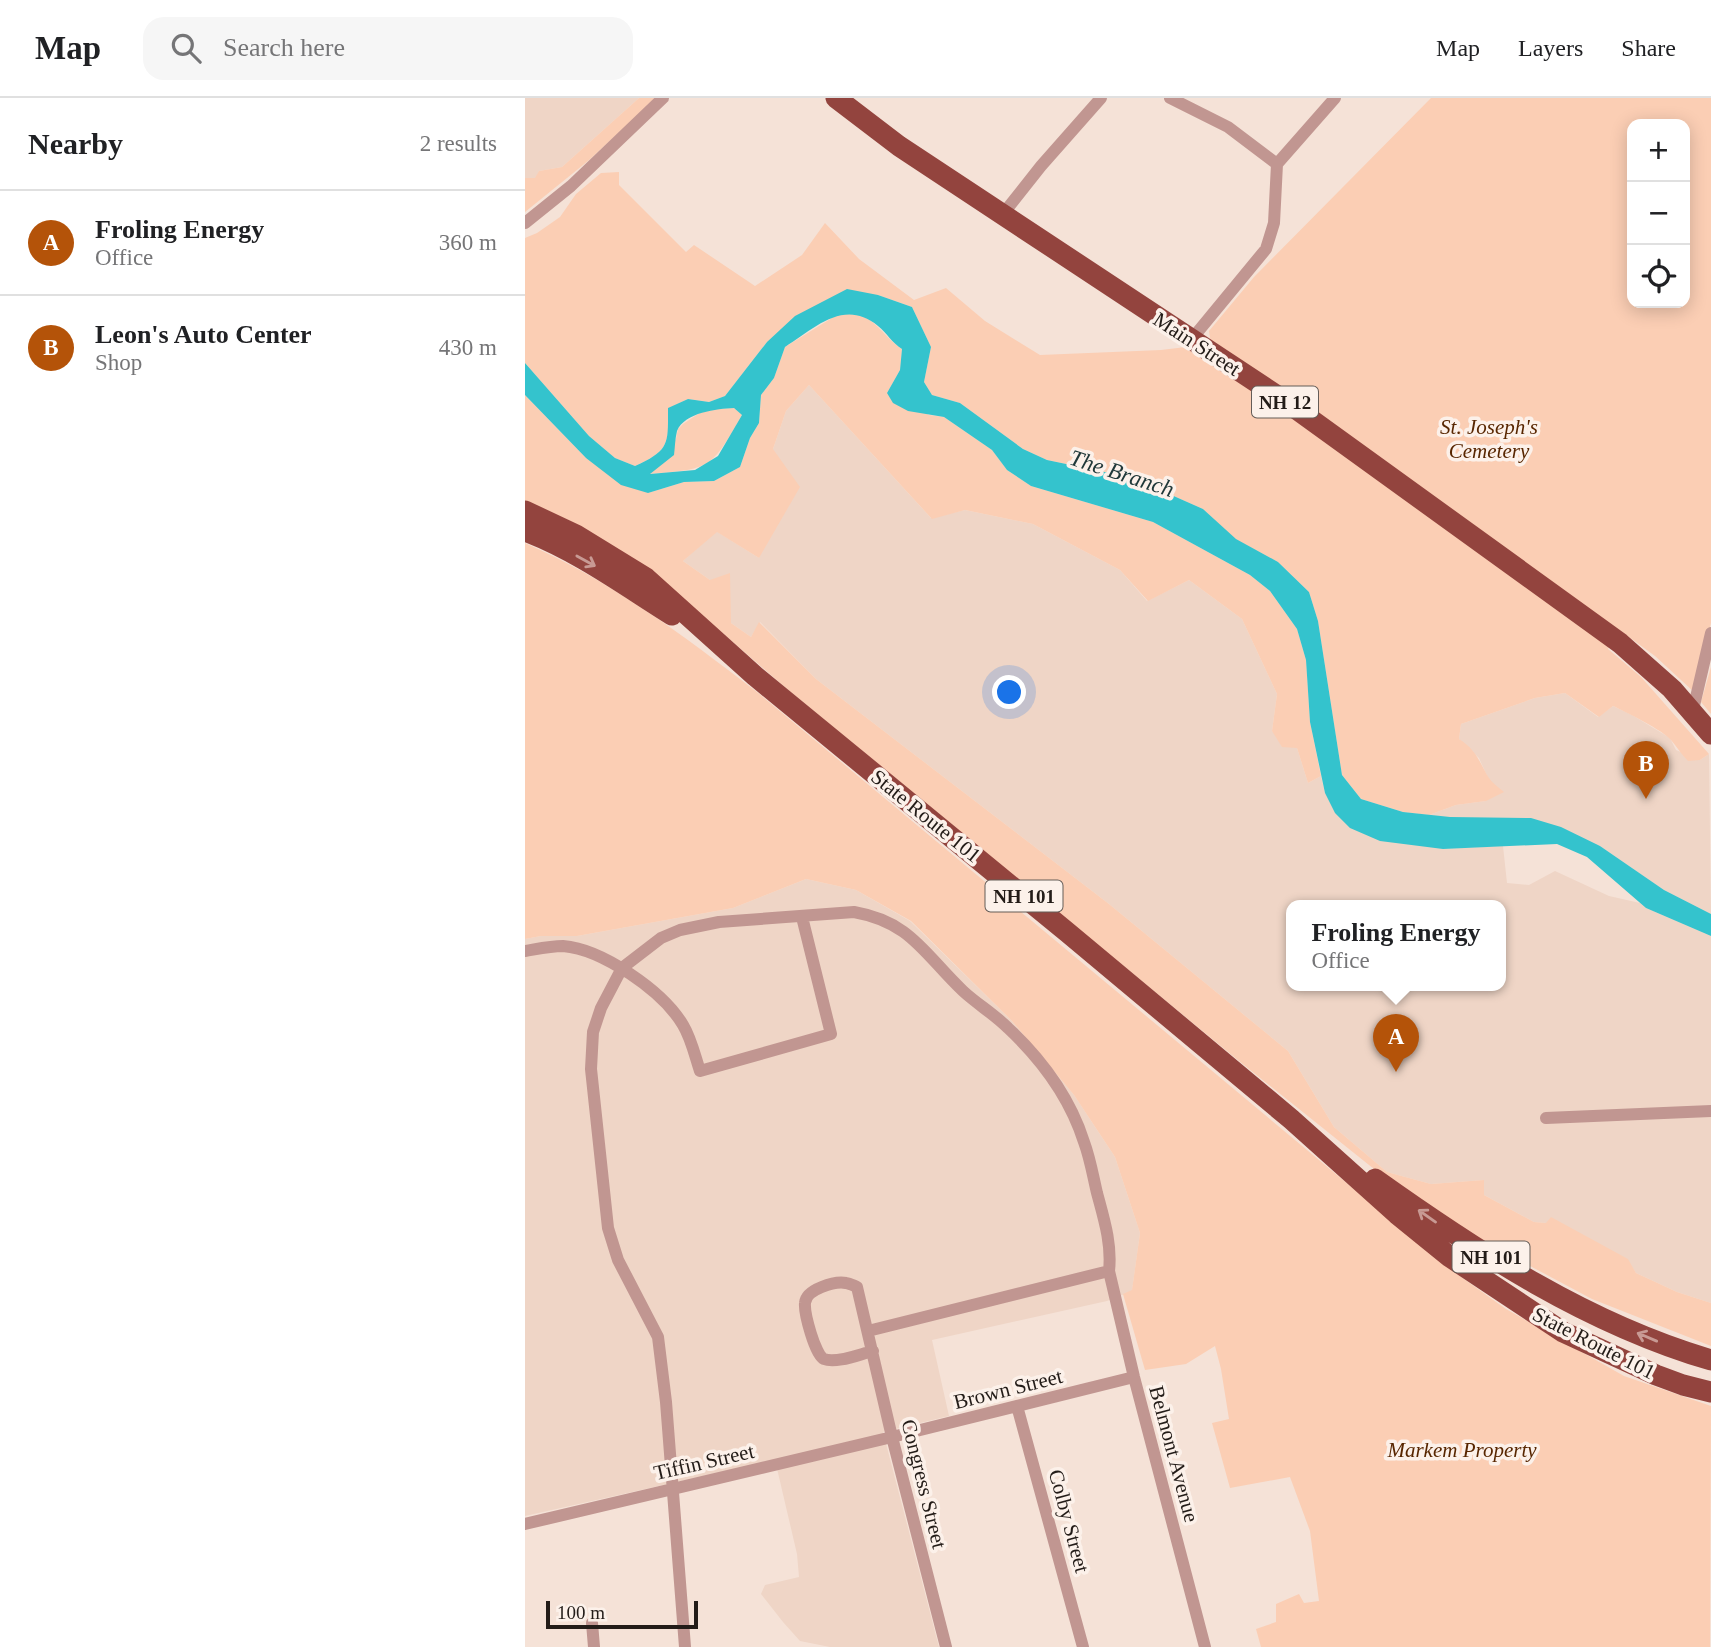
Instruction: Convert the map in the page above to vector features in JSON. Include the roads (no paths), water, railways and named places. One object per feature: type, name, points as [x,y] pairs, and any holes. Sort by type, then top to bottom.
[{"type":"highway","name":"Main Street","points":[[836,98],[899,146],[1288,403],[1620,643],[1652,669],[1693,710],[1711,734]]},
{"type":"highway","name":"State Route 101","points":[[525,512],[576,535],[646,578],[755,676],[1078,940],[1291,1119],[1433,1244],[1563,1332],[1683,1385],[1711,1392]]},
{"type":"highway","name":"State Route 101","points":[[525,531],[593,565],[675,618],[755,676]]},
{"type":"highway","name":"State Route 101","points":[[1291,1119],[1446,1230],[1515,1272],[1586,1311],[1711,1360]]},
{"type":"street","points":[[525,223],[571,186],[663,98]]},
{"type":"street","points":[[1003,214],[1101,98]]},
{"type":"street","points":[[1170,98],[1228,127],[1277,164]]},
{"type":"street","points":[[1191,340],[1266,249],[1274,223],[1277,164],[1335,98]]},
{"type":"street","points":[[1693,710],[1711,634]]},
{"type":"street","name":"Belmont Avenue","points":[[622,968],[644,949],[680,930],[719,922],[854,912],[874,916],[897,926],[964,992],[1008,1027],[1046,1070],[1065,1098],[1084,1141],[1108,1237],[1111,1255],[1109,1271],[1134,1377],[1205,1647]]},
{"type":"street","points":[[525,951],[564,946],[604,958],[622,968],[675,1014],[684,1027],[700,1071],[831,1034],[802,917]]},
{"type":"street","points":[[622,968],[601,1008],[593,1032],[591,1069],[608,1228],[618,1261],[658,1337],[685,1647]]},
{"type":"street","points":[[1546,1118],[1711,1111]]},
{"type":"street","points":[[868,1331],[1109,1271]]},
{"type":"street","name":"Congress Street","points":[[873,1351],[833,1360],[825,1360],[819,1356],[807,1319],[804,1302],[807,1296],[816,1290],[837,1284],[847,1283],[857,1287],[873,1351],[892,1437],[946,1647]]},
{"type":"street","name":"Brown Street","points":[[892,1437],[1134,1377]]},
{"type":"street","name":"Colby Street","points":[[1017,1406],[1083,1647]]},
{"type":"street","name":"Tiffin Street","points":[[525,1524],[892,1437]]},
{"type":"street","points":[[592,1623],[594,1647]]},
{"type":"water","points":[[847,289],[878,295],[912,307],[931,347],[924,382],[932,395],[960,403],[1023,449],[1047,460],[1133,478],[1203,509],[1236,539],[1278,562],[1309,592],[1318,621],[1342,775],[1361,799],[1403,812],[1450,817],[1531,818],[1561,827],[1600,846],[1664,890],[1711,914],[1711,936],[1646,908],[1587,857],[1557,844],[1443,849],[1380,841],[1350,828],[1335,813],[1325,793],[1310,722],[1306,660],[1297,629],[1270,591],[1250,575],[1153,522],[1031,486],[1007,470],[992,450],[944,417],[908,411],[893,403],[887,393],[900,370],[902,349],[878,326],[865,318],[842,315],[830,319],[785,347],[774,378],[761,395],[759,423],[750,438],[740,467],[714,481],[684,482],[648,493],[621,485],[586,458],[525,395],[525,363],[589,436],[615,458],[635,466],[655,455],[665,444],[668,408],[688,399],[709,402],[725,396],[767,342],[795,316]],"holes":[[[727,408],[734,408],[742,415],[718,456],[695,470],[650,474],[674,455],[677,431],[687,420],[702,413]]]},
{"type":"place","name":"Leon's Auto Center","points":[[1646,799]]},
{"type":"place","name":"Froling Energy","points":[[1396,1072]]},
{"type":"park label","name":"St. Joseph's Cemetery","points":[[1489,439]]},
{"type":"park label","name":"Markem Property","points":[[1462,1450]]},
{"type":"water label","name":"The Branch","points":[[1122,473]]}]
